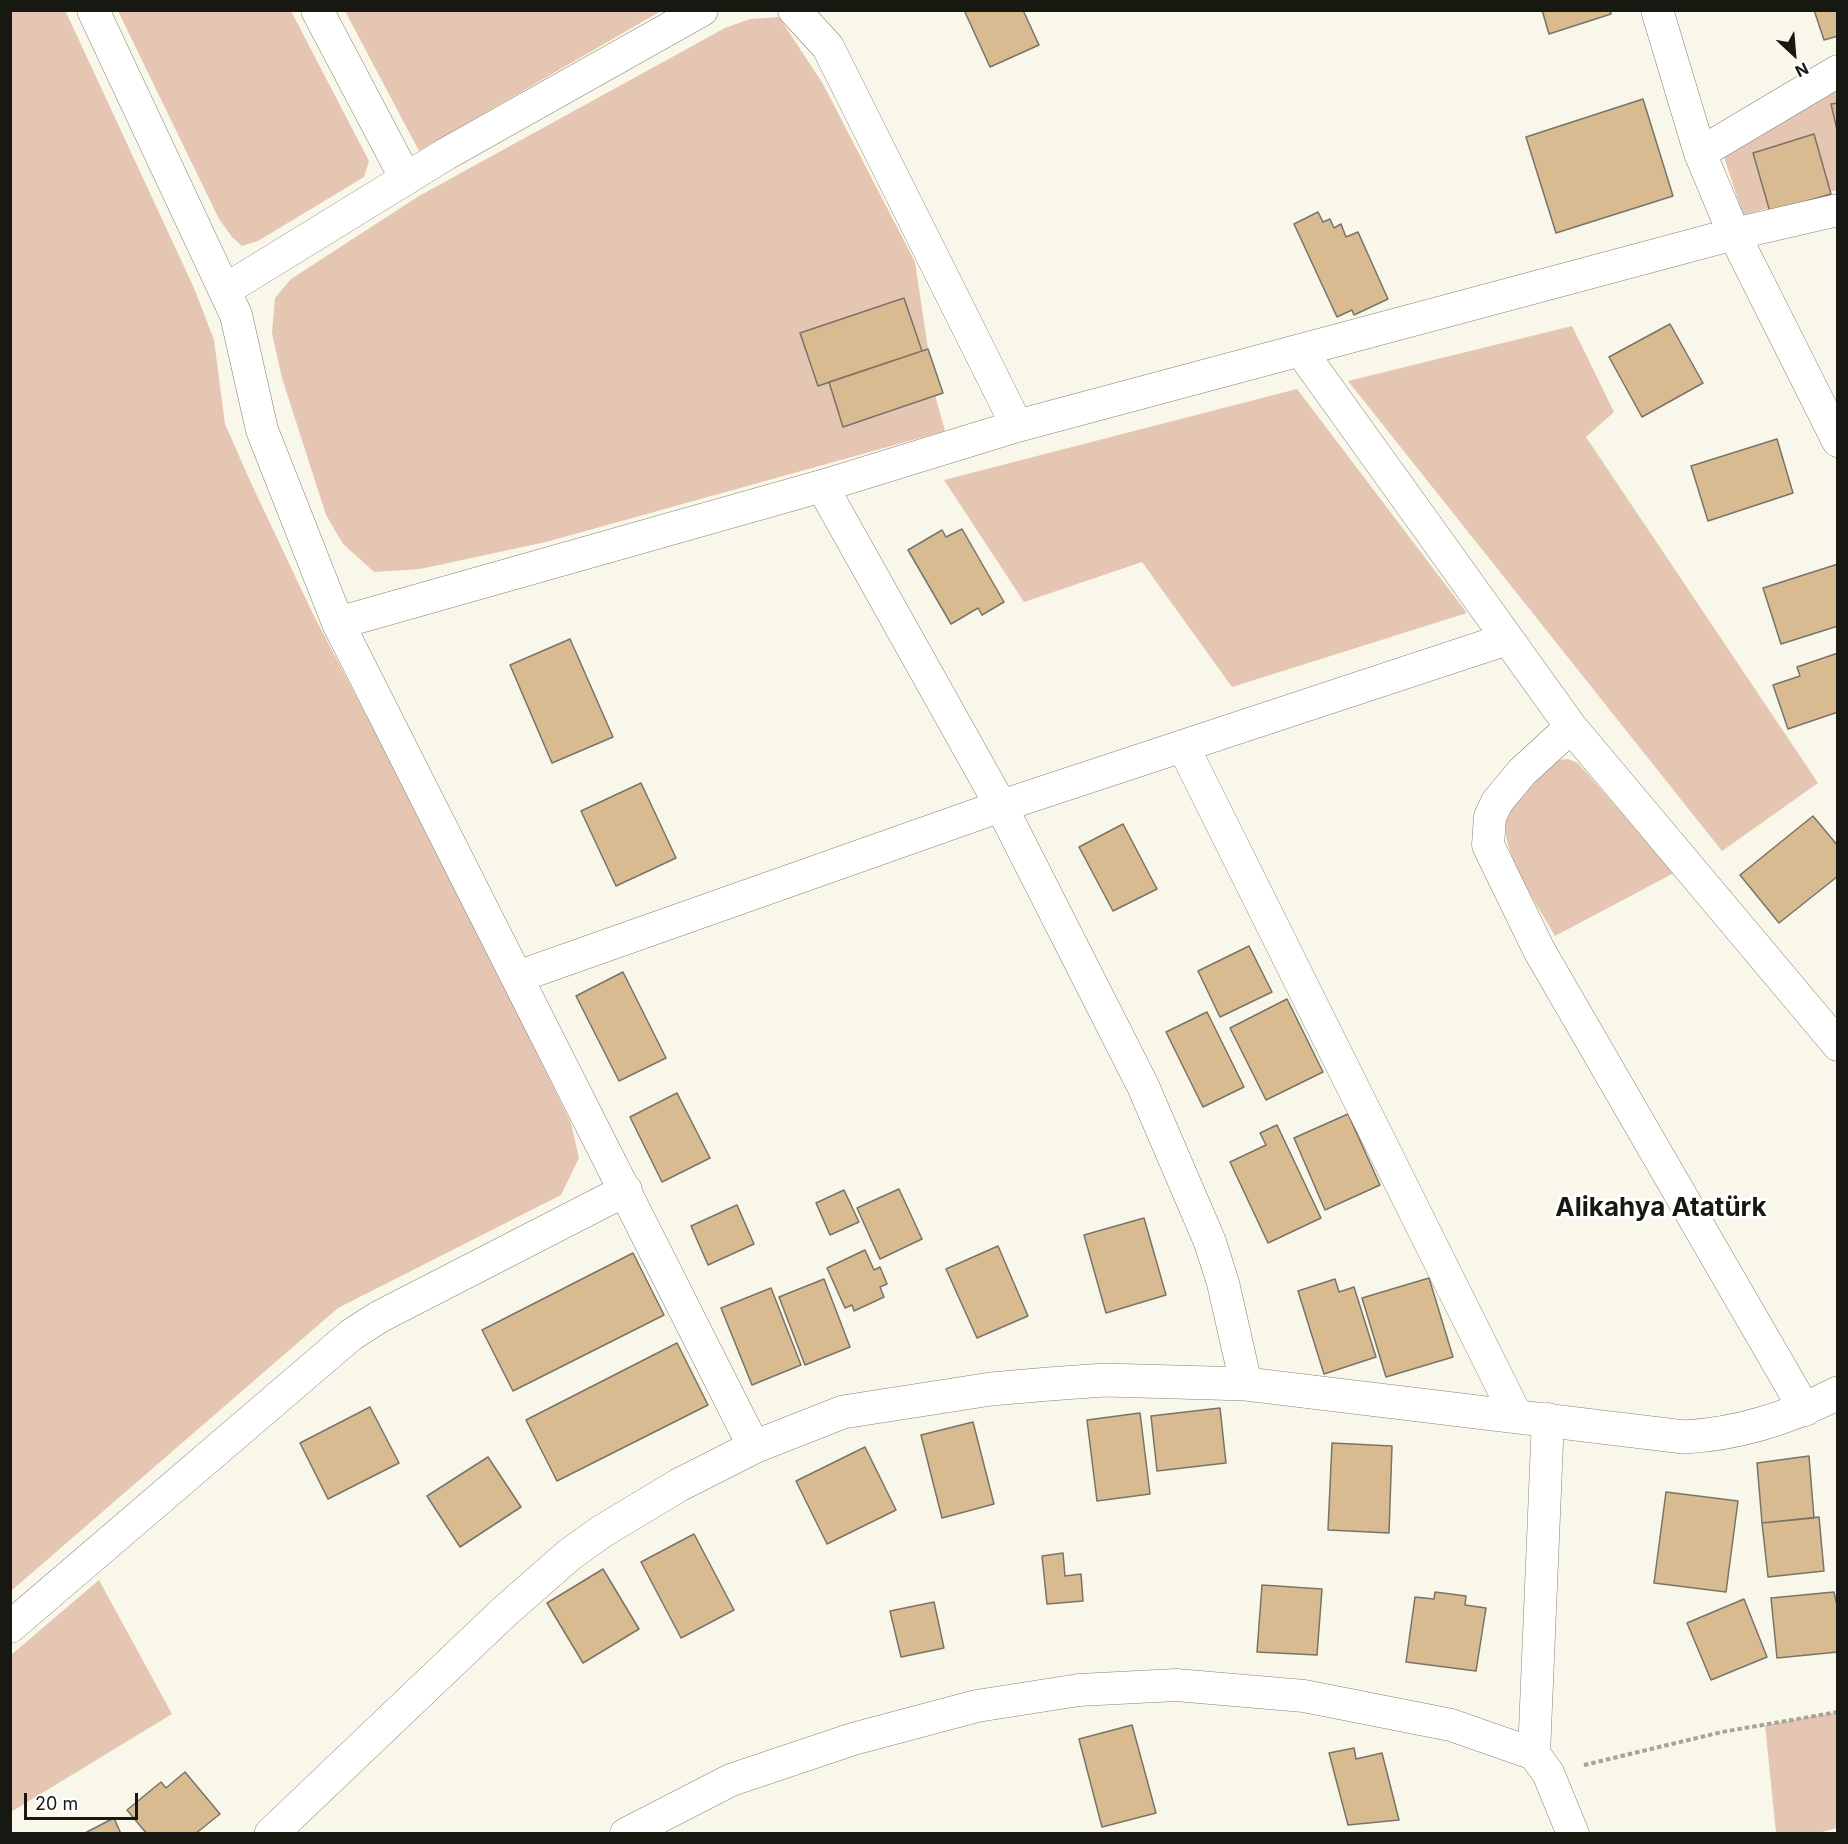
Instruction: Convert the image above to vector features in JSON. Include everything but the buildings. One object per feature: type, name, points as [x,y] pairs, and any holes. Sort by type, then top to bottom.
[{"type":"street","points":[[93,10],[236,315],[262,430],[338,623],[754,1447]]},
{"type":"street","points":[[317,10],[406,179]]},
{"type":"street","points":[[225,290],[406,179],[702,10]]},
{"type":"street","points":[[794,10],[828,46],[1017,426]]},
{"type":"street","points":[[1657,10],[1700,153],[1734,234],[1838,441]]},
{"type":"street","points":[[1700,153],[1838,71]]},
{"type":"street","points":[[338,623],[822,486],[1017,426],[1734,234],[1838,210]]},
{"type":"street","points":[[1301,351],[1571,727],[1838,1045]]},
{"type":"street","points":[[822,486],[1001,806],[1143,1086],[1194,1201],[1223,1283],[1246,1384]]},
{"type":"street","points":[[517,977],[1001,806],[1506,639]]},
{"type":"street","points":[[1571,727],[1522,772],[1497,802],[1490,817],[1488,845],[1539,950],[1805,1410]]},
{"type":"street","points":[[1183,746],[1532,1417],[1541,1764],[1573,1833]]},
{"type":"street","points":[[10,1627],[351,1335],[379,1317],[626,1190]]},
{"type":"street","points":[[271,1833],[555,1567],[601,1532],[643,1506],[754,1447],[843,1412],[992,1389],[1105,1380],[1246,1384],[1684,1437],[1710,1436],[1748,1428],[1805,1410],[1838,1393]]},
{"type":"street","points":[[626,1833],[731,1780],[853,1739],[977,1706],[1079,1690],[1176,1685],[1304,1696],[1451,1725],[1541,1764]]},
{"type":"path","points":[[1541,1764],[1838,1712]]},
{"type":"shaded area","points":[[65,10],[194,288],[214,340],[225,424],[251,483],[313,614],[452,879],[571,1123],[579,1158],[561,1195],[338,1308],[11,1591],[10,11]]},
{"type":"shaded area","points":[[118,11],[291,11],[369,161],[364,177],[258,241],[242,246],[219,219]]},
{"type":"shaded area","points":[[345,11],[661,11],[419,151]]},
{"type":"shaded area","points":[[779,17],[823,84],[915,262],[935,395],[945,431],[546,542],[420,569],[374,572],[343,544],[326,515],[282,378],[272,333],[275,298],[291,279],[419,196],[725,28],[750,19]]},
{"type":"shaded area","points":[[1837,89],[1837,190],[1743,215],[1724,157]]},
{"type":"shaded area","points":[[1572,326],[1614,412],[1586,437],[1818,783],[1722,851],[1348,381]]},
{"type":"shaded area","points":[[1297,389],[1467,613],[1232,687],[1142,562],[1024,602],[944,480]]},
{"type":"shaded area","points":[[1568,759],[1578,763],[1674,873],[1555,936],[1513,859],[1507,842],[1505,826],[1511,806],[1547,761]]},
{"type":"shaded area","points":[[99,1580],[172,1714],[11,1812],[11,1655]]},
{"type":"shaded area","points":[[1837,1712],[1837,1828],[1819,1833],[1776,1833],[1765,1725]]},
{"type":"district","name":"Alikahya Atatürk","points":[[1661,1208]]}]
